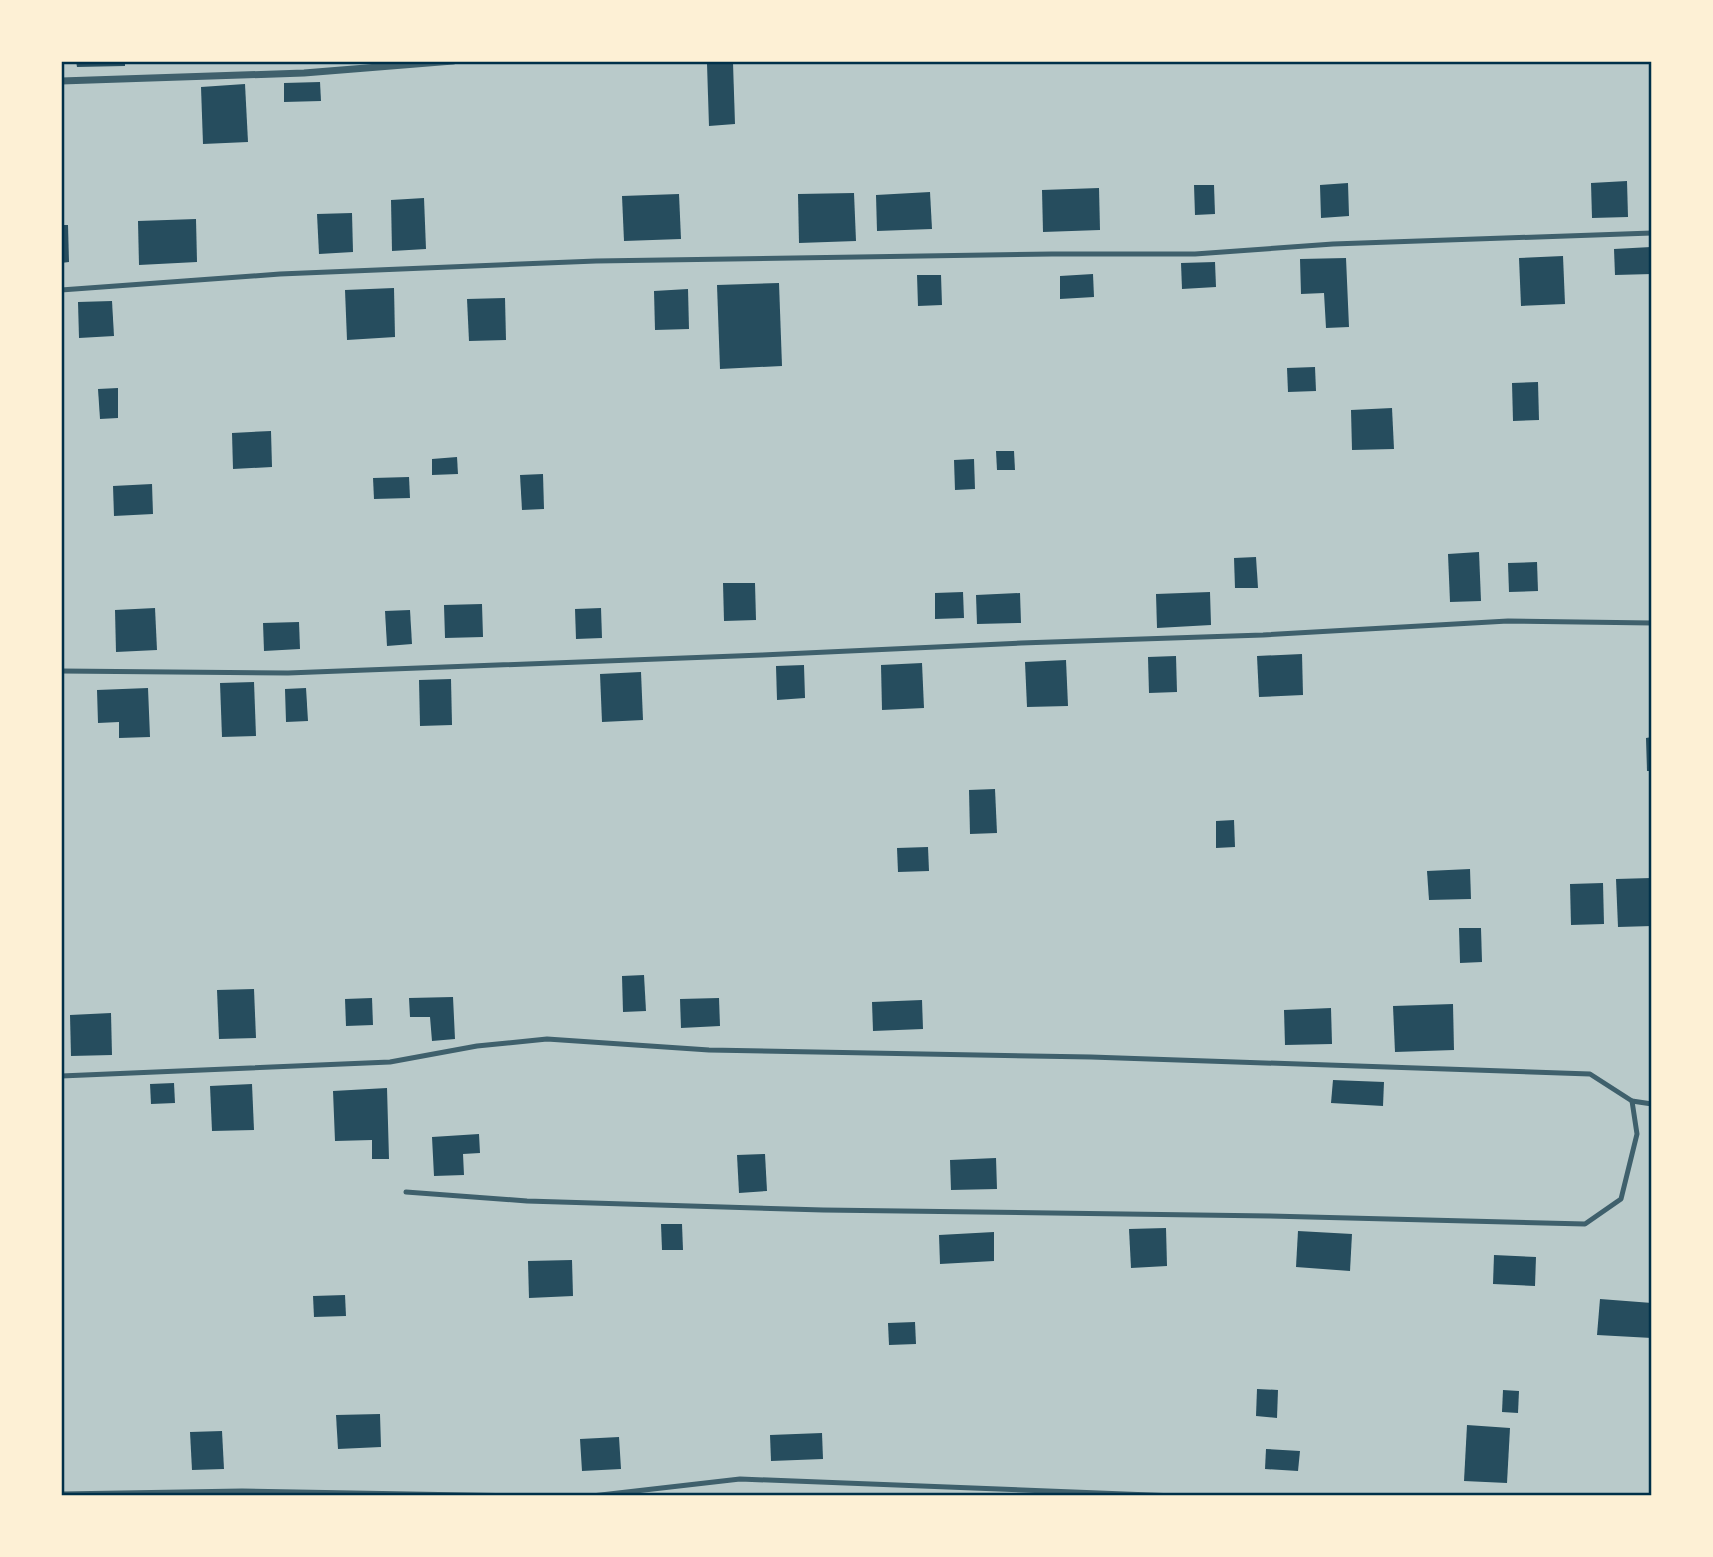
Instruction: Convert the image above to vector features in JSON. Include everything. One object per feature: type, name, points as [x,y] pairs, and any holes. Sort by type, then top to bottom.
[{"type":"street","points":[[61,81],[304,73],[453,61]]},
{"type":"lane","points":[[61,290],[280,274],[596,261],[1195,254],[1333,244],[1652,233]]},
{"type":"lane","points":[[61,671],[288,673],[1263,635],[1508,621],[1652,623]]},
{"type":"lane","points":[[61,1076],[390,1062],[477,1046],[547,1039],[709,1050],[1104,1058],[1590,1074],[1632,1101],[1652,1104]]},
{"type":"lane","points":[[406,1192],[527,1201],[796,1209],[1585,1224],[1621,1199],[1637,1134],[1632,1101]]},
{"type":"lane","points":[[592,1496],[740,1479],[1176,1496]]},
{"type":"lane","points":[[61,1493],[242,1491],[525,1496]]},
{"type":"shaded area","points":[[61,61],[1652,61],[1652,1496],[61,1496]]},
{"type":"building","points":[[76,61],[125,61],[125,66],[77,67]]},
{"type":"building","points":[[733,63],[735,124],[709,126],[707,64]]},
{"type":"building","points":[[320,82],[321,101],[284,102],[284,83]]},
{"type":"building","points":[[245,84],[248,142],[203,144],[201,87]]},
{"type":"building","points":[[1627,181],[1628,217],[1592,218],[1591,183]]},
{"type":"building","points":[[1348,183],[1349,216],[1321,218],[1320,185]]},
{"type":"building","points":[[1194,185],[1214,185],[1215,214],[1195,215]]},
{"type":"building","points":[[1099,188],[1100,230],[1043,232],[1042,190]]},
{"type":"building","points":[[930,192],[932,229],[877,231],[876,195]]},
{"type":"building","points":[[854,193],[856,241],[799,243],[798,194]]},
{"type":"building","points":[[679,194],[681,239],[624,241],[622,196]]},
{"type":"building","points":[[424,198],[426,249],[392,251],[391,200]]},
{"type":"building","points":[[352,213],[353,252],[319,254],[317,214]]},
{"type":"building","points":[[196,219],[197,262],[139,265],[138,221]]},
{"type":"building","points":[[61,225],[68,225],[69,262],[61,263]]},
{"type":"building","points":[[1651,247],[1652,274],[1615,275],[1614,249]]},
{"type":"building","points":[[1563,256],[1565,304],[1521,306],[1519,258]]},
{"type":"building","points":[[1346,258],[1349,327],[1326,328],[1324,293],[1301,294],[1300,259]]},
{"type":"building","points":[[1215,262],[1216,287],[1182,289],[1181,263]]},
{"type":"building","points":[[1093,274],[1094,297],[1060,299],[1060,276]]},
{"type":"building","points":[[917,275],[941,275],[942,305],[918,306]]},
{"type":"building","points":[[779,283],[782,366],[720,369],[717,285]]},
{"type":"building","points":[[394,288],[395,337],[347,340],[345,290]]},
{"type":"building","points":[[688,289],[689,329],[655,330],[654,291]]},
{"type":"building","points":[[505,298],[506,340],[469,341],[467,299]]},
{"type":"building","points":[[112,301],[114,336],[79,338],[78,302]]},
{"type":"building","points":[[1315,367],[1316,391],[1288,392],[1287,368]]},
{"type":"building","points":[[1538,382],[1539,420],[1513,421],[1512,383]]},
{"type":"building","points":[[118,388],[118,418],[100,419],[98,389]]},
{"type":"building","points":[[1392,408],[1394,449],[1352,450],[1351,410]]},
{"type":"building","points":[[271,431],[272,467],[233,469],[232,433]]},
{"type":"building","points":[[996,451],[1014,451],[1015,470],[997,470]]},
{"type":"building","points":[[457,457],[458,474],[432,475],[432,459]]},
{"type":"building","points":[[974,459],[975,489],[955,490],[954,460]]},
{"type":"building","points":[[543,474],[544,509],[522,510],[520,475]]},
{"type":"building","points":[[409,477],[410,498],[374,499],[373,478]]},
{"type":"building","points":[[152,484],[153,514],[114,516],[113,486]]},
{"type":"building","points":[[1479,552],[1481,601],[1450,602],[1448,554]]},
{"type":"building","points":[[1256,557],[1258,588],[1235,588],[1234,558]]},
{"type":"building","points":[[1537,562],[1538,591],[1509,592],[1508,563]]},
{"type":"building","points":[[723,583],[755,583],[756,620],[724,621]]},
{"type":"building","points":[[963,592],[964,618],[935,619],[935,593]]},
{"type":"building","points":[[1210,592],[1211,625],[1157,628],[1156,594]]},
{"type":"building","points":[[1020,593],[1021,623],[977,624],[976,595]]},
{"type":"building","points":[[482,604],[483,637],[445,638],[444,605]]},
{"type":"building","points":[[155,608],[157,650],[116,652],[115,610]]},
{"type":"building","points":[[601,608],[602,638],[576,639],[575,609]]},
{"type":"building","points":[[410,610],[412,644],[387,646],[385,611]]},
{"type":"building","points":[[299,622],[300,649],[264,651],[263,623]]},
{"type":"building","points":[[1302,654],[1303,695],[1259,697],[1257,656]]},
{"type":"building","points":[[1176,656],[1177,692],[1149,693],[1148,657]]},
{"type":"building","points":[[1066,660],[1068,706],[1027,707],[1025,662]]},
{"type":"building","points":[[922,663],[924,708],[882,710],[881,665]]},
{"type":"building","points":[[804,665],[805,698],[777,700],[776,666]]},
{"type":"building","points":[[641,672],[643,720],[602,722],[600,674]]},
{"type":"building","points":[[451,679],[452,725],[420,726],[419,680]]},
{"type":"building","points":[[254,682],[256,736],[222,737],[220,683]]},
{"type":"building","points":[[148,688],[150,737],[119,738],[119,722],[98,723],[97,690]]},
{"type":"building","points":[[306,688],[308,721],[286,722],[285,689]]},
{"type":"building","points":[[1652,737],[1652,771],[1647,771],[1646,738]]},
{"type":"building","points":[[995,789],[997,833],[970,834],[969,790]]},
{"type":"building","points":[[1234,820],[1235,847],[1216,848],[1216,821]]},
{"type":"building","points":[[928,847],[929,871],[898,872],[897,848]]},
{"type":"building","points":[[1470,869],[1471,899],[1429,900],[1427,871]]},
{"type":"building","points":[[1651,878],[1652,926],[1618,927],[1616,879]]},
{"type":"building","points":[[1603,883],[1604,924],[1571,925],[1570,884]]},
{"type":"building","points":[[1459,928],[1481,928],[1482,962],[1460,963]]},
{"type":"building","points":[[644,975],[646,1011],[623,1012],[622,976]]},
{"type":"building","points":[[254,989],[256,1038],[219,1039],[217,990]]},
{"type":"building","points":[[453,997],[455,1039],[432,1041],[430,1017],[410,1017],[409,998]]},
{"type":"building","points":[[372,998],[373,1025],[346,1026],[345,999]]},
{"type":"building","points":[[719,998],[720,1026],[681,1028],[680,999]]},
{"type":"building","points":[[922,1000],[923,1029],[873,1031],[872,1002]]},
{"type":"building","points":[[1453,1004],[1454,1050],[1395,1052],[1393,1006]]},
{"type":"building","points":[[1331,1008],[1332,1044],[1285,1045],[1284,1010]]},
{"type":"building","points":[[111,1013],[112,1055],[71,1056],[70,1015]]},
{"type":"building","points":[[1333,1080],[1384,1082],[1383,1106],[1331,1103]]},
{"type":"building","points":[[174,1083],[175,1103],[151,1104],[150,1084]]},
{"type":"building","points":[[252,1084],[254,1130],[212,1131],[210,1086]]},
{"type":"building","points":[[387,1088],[389,1159],[372,1159],[372,1140],[335,1141],[333,1091]]},
{"type":"building","points":[[479,1134],[480,1153],[463,1154],[464,1175],[434,1176],[432,1137]]},
{"type":"building","points":[[765,1154],[767,1191],[739,1193],[737,1155]]},
{"type":"building","points":[[996,1158],[997,1189],[951,1190],[950,1160]]},
{"type":"building","points":[[661,1224],[682,1224],[683,1250],[662,1250]]},
{"type":"building","points":[[1166,1228],[1167,1266],[1131,1268],[1129,1229]]},
{"type":"building","points":[[1298,1231],[1352,1234],[1350,1271],[1296,1267]]},
{"type":"building","points":[[994,1232],[994,1261],[940,1264],[939,1235]]},
{"type":"building","points":[[1494,1255],[1536,1257],[1535,1286],[1493,1284]]},
{"type":"building","points":[[572,1260],[573,1296],[529,1298],[528,1261]]},
{"type":"building","points":[[345,1295],[346,1316],[314,1317],[313,1296]]},
{"type":"building","points":[[1600,1299],[1652,1303],[1652,1338],[1597,1335]]},
{"type":"building","points":[[915,1322],[916,1344],[889,1345],[888,1323]]},
{"type":"building","points":[[1257,1389],[1278,1390],[1277,1418],[1256,1416]]},
{"type":"building","points":[[1503,1390],[1519,1391],[1518,1413],[1502,1412]]},
{"type":"building","points":[[380,1414],[381,1447],[338,1449],[336,1415]]},
{"type":"building","points":[[1467,1425],[1510,1428],[1507,1483],[1464,1481]]},
{"type":"building","points":[[222,1431],[224,1469],[192,1470],[190,1432]]},
{"type":"building","points":[[822,1433],[823,1459],[771,1461],[770,1435]]},
{"type":"building","points":[[619,1437],[621,1469],[582,1471],[580,1439]]},
{"type":"building","points":[[1266,1449],[1300,1451],[1298,1471],[1265,1469]]}]
